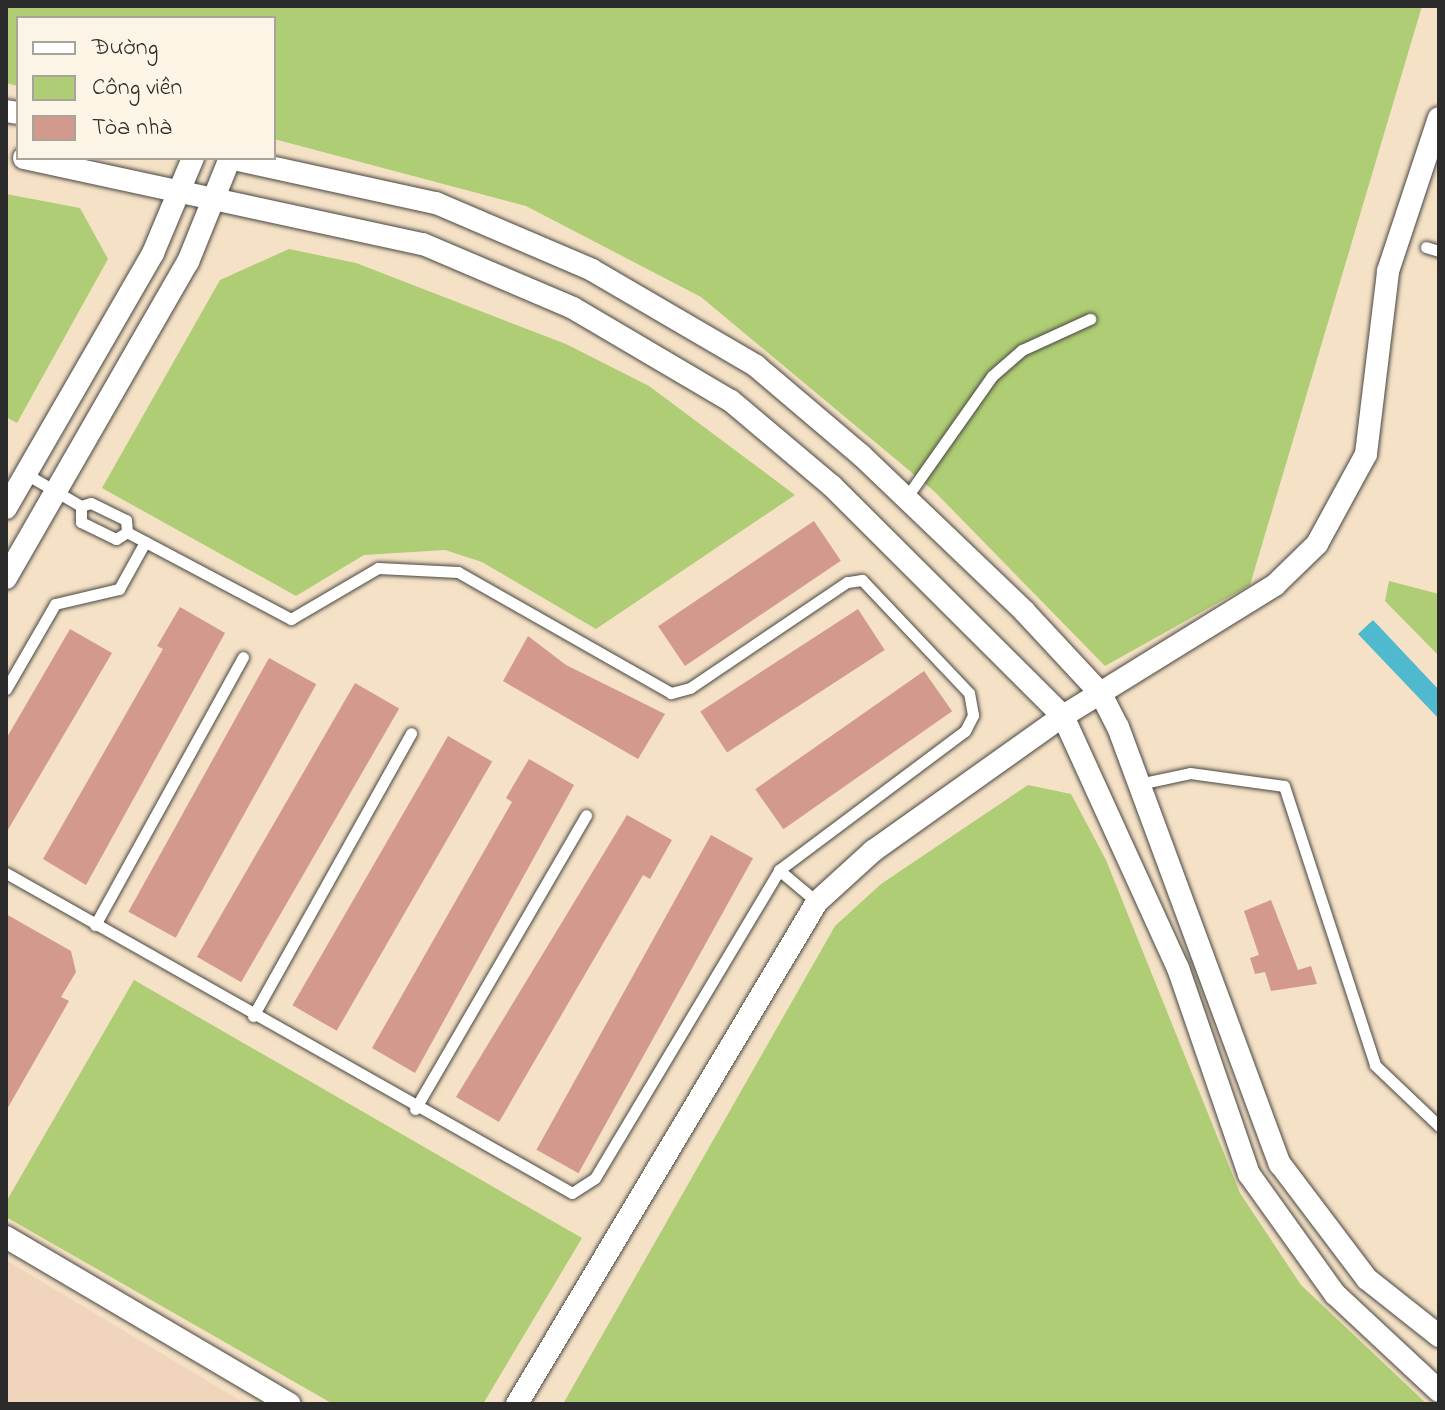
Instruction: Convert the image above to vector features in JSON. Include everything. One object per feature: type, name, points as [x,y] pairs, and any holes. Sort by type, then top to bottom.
[{"type":"street","points":[[517,1404],[817,902],[873,851],[1063,716],[1275,585],[1317,544],[1347,497],[1366,454],[1388,271],[1439,118]]},
{"type":"street","points":[[36,160],[423,244],[573,308],[731,401],[832,486],[1063,716],[1178,968],[1249,1174],[1335,1294],[1439,1391]]},
{"type":"street","points":[[6,508],[183,190],[192,160]]},
{"type":"street","points":[[6,578],[219,198],[229,160]]},
{"type":"street","points":[[239,160],[436,203],[592,270],[756,366],[906,498],[1101,694],[1139,784],[1280,1164],[1367,1279],[1439,1336]]},
{"type":"street","points":[[6,1237],[290,1404]]},
{"type":"lane","points":[[1426,247],[1439,251]]},
{"type":"lane","points":[[906,498],[999,369],[1090,319]]},
{"type":"lane","points":[[26,474],[81,506],[91,503],[126,520],[127,532]]},
{"type":"lane","points":[[81,506],[81,522],[116,539],[127,532]]},
{"type":"lane","points":[[6,873],[560,1193],[582,1189],[779,870],[965,731],[973,715],[969,693],[862,580],[847,582],[690,688],[671,693],[458,572],[378,568],[313,613],[291,619],[127,532]]},
{"type":"lane","points":[[6,689],[55,604],[119,589],[145,542]]},
{"type":"lane","points":[[95,925],[243,657]]},
{"type":"lane","points":[[253,1016],[411,733]]},
{"type":"lane","points":[[1139,784],[1190,773],[1284,786],[1375,1065],[1439,1126]]},
{"type":"lane","points":[[415,1109],[586,815]]},
{"type":"lane","points":[[779,870],[817,902]]},
{"type":"shaded area","points":[[6,1260],[246,1404],[6,1404]]},
{"type":"green space","points":[[6,6],[1422,6],[1250,585],[1105,666],[935,492],[701,297],[526,206],[276,140],[276,16],[16,16],[16,86],[6,83]]},
{"type":"green space","points":[[6,194],[80,208],[108,259],[17,423],[6,417]]},
{"type":"green space","points":[[289,249],[356,263],[566,344],[649,386],[795,495],[596,629],[482,562],[445,550],[364,555],[296,596],[102,488],[220,280]]},
{"type":"green space","points":[[1389,581],[1439,594],[1439,656],[1385,601]]},
{"type":"green space","points":[[1028,785],[1071,794],[1106,860],[1240,1193],[1301,1285],[1427,1404],[563,1404],[835,926],[881,884]]},
{"type":"green space","points":[[134,980],[582,1238],[483,1404],[333,1404],[6,1217],[6,1202]]},
{"type":"water","points":[[1373,620],[1439,690],[1439,719],[1358,634]]},
{"type":"building","points":[[814,521],[841,561],[685,666],[658,626]]},
{"type":"building","points":[[180,607],[225,633],[86,885],[43,859],[163,649],[157,646]]},
{"type":"building","points":[[858,609],[885,650],[727,752],[700,711]]},
{"type":"building","points":[[70,629],[112,653],[6,833],[6,739]]},
{"type":"building","points":[[528,636],[566,665],[665,714],[638,759],[503,681]]},
{"type":"building","points":[[269,658],[316,684],[176,938],[128,912]]},
{"type":"building","points":[[924,671],[952,711],[783,829],[755,789]]},
{"type":"building","points":[[355,683],[399,708],[241,982],[197,957]]},
{"type":"building","points":[[448,736],[492,762],[337,1031],[293,1005]]},
{"type":"building","points":[[529,759],[574,785],[415,1073],[372,1048],[512,802],[506,798]]},
{"type":"building","points":[[627,815],[672,840],[650,879],[643,875],[499,1122],[456,1097]]},
{"type":"building","points":[[711,835],[753,858],[578,1173],[536,1150]]},
{"type":"building","points":[[1271,900],[1298,970],[1311,966],[1317,984],[1271,991],[1265,972],[1255,974],[1250,958],[1259,955],[1244,911]]},
{"type":"building","points":[[6,914],[71,951],[76,972],[61,997],[69,1001],[6,1111]]}]
